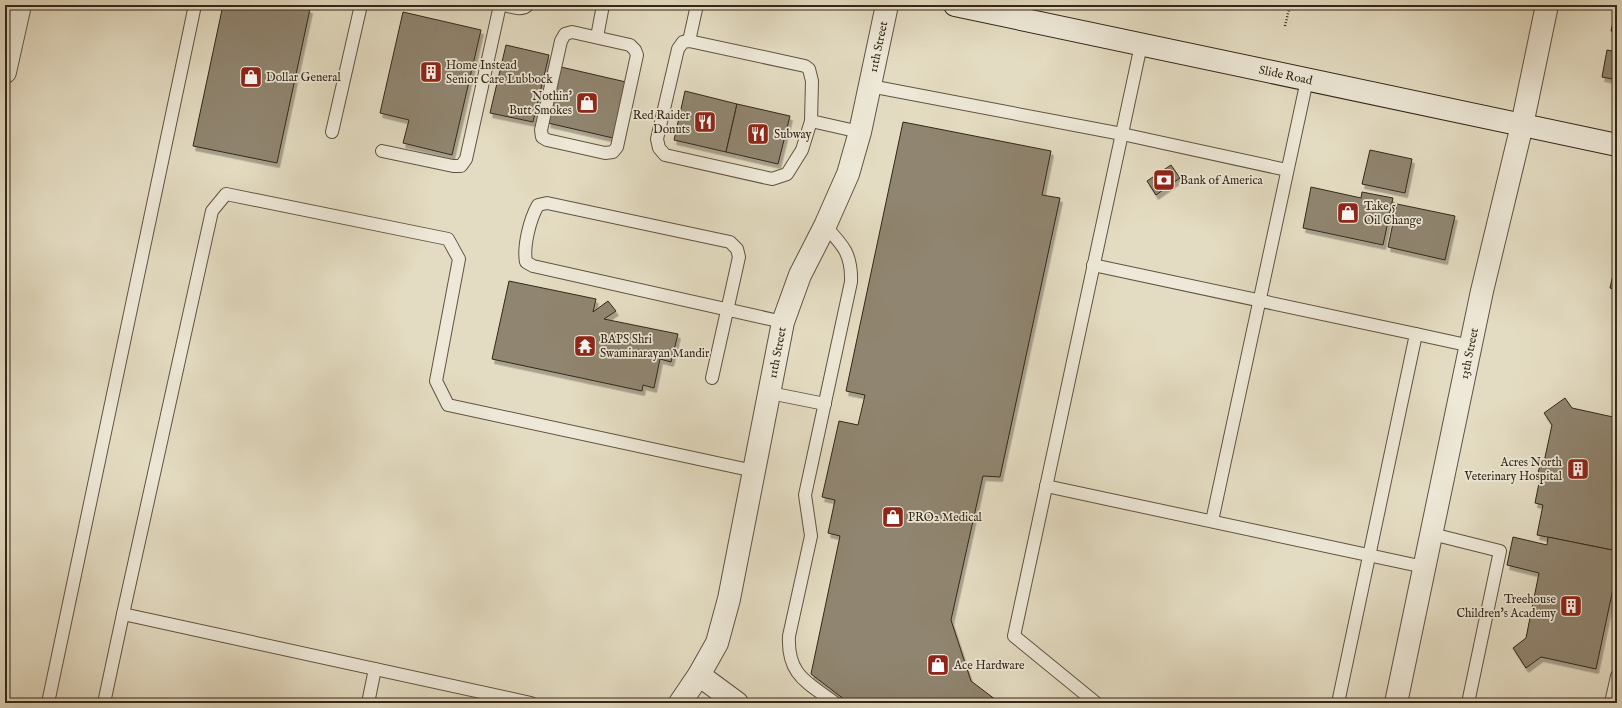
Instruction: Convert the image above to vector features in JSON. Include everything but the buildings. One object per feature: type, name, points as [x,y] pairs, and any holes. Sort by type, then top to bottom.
[{"type":"street","points":[[5,72],[20,5]]},
{"type":"street","name":"11th Street","points":[[680,703],[699,675],[717,643],[730,599],[783,322],[800,275],[825,226],[848,174],[860,132],[887,5]]},
{"type":"street","name":"Slide Road","points":[[955,5],[1018,12],[1141,44],[1617,145]]},
{"type":"street","name":"13th Street","points":[[1397,703],[1470,346],[1522,125],[1547,5]]},
{"type":"street","points":[[699,675],[737,703]]},
{"type":"lane","points":[[48,703],[195,5]]},
{"type":"lane","points":[[332,132],[361,5]]},
{"type":"lane","points":[[382,151],[453,166],[460,166],[466,159],[500,5]]},
{"type":"lane","points":[[504,5],[521,9],[528,5]]},
{"type":"lane","points":[[597,37],[603,5]]},
{"type":"lane","points":[[689,41],[696,5]]},
{"type":"lane","points":[[572,32],[597,37],[630,45],[636,50],[637,55],[617,147],[613,152],[606,153],[547,140],[542,137],[541,130],[561,41],[565,34],[572,32]]},
{"type":"lane","points":[[689,41],[805,66],[809,69],[812,81],[811,121],[802,150],[787,174],[772,179],[666,155],[659,148],[657,139],[678,49],[683,42],[689,41]]},
{"type":"lane","points":[[1096,703],[1014,636],[1141,44]]},
{"type":"lane","points":[[1212,521],[1307,80]]},
{"type":"lane","points":[[870,86],[1122,134],[1287,170]]},
{"type":"lane","points":[[811,121],[860,132]]},
{"type":"lane","points":[[104,703],[122,614],[212,211],[226,194],[448,239],[459,259],[436,381],[448,405],[754,471]]},
{"type":"lane","points":[[712,378],[728,309],[739,257],[737,249],[730,242],[547,203],[538,205],[532,215],[525,255],[526,262],[533,266],[728,309],[783,322]]},
{"type":"lane","points":[[825,226],[843,245],[848,254],[852,267],[851,282],[805,495],[811,536],[788,636],[788,649],[790,661],[796,672],[835,703]]},
{"type":"lane","points":[[1093,265],[1470,346]]},
{"type":"lane","points":[[1338,703],[1416,334]]},
{"type":"lane","points":[[770,393],[825,404]]},
{"type":"lane","points":[[1046,486],[1424,567]]},
{"type":"lane","points":[[1432,534],[1500,551],[1468,703]]},
{"type":"lane","points":[[122,614],[531,703]]},
{"type":"lane","points":[[368,703],[375,669]]},
{"type":"lane","points":[[1611,703],[1617,676]]},
{"type":"path","points":[[1285,26],[1290,5]]},
{"type":"place","name":"Home Instead Senior Care Lubbock","points":[[431,72]]},
{"type":"place","name":"Dollar General","points":[[251,77]]},
{"type":"place","name":"Nothin' Butt Smokes","points":[[587,103]]},
{"type":"place","name":"Red Raider Donuts","points":[[705,122]]},
{"type":"place","name":"Subway","points":[[758,134]]},
{"type":"place","name":"Bank of America","points":[[1164,180]]},
{"type":"place","name":"Take 5 Oil Change","points":[[1348,213]]},
{"type":"place","name":"BAPS Shri Swaminarayan Mandir","points":[[585,346]]},
{"type":"place","name":"Acres North Veterinary Hospital","points":[[1578,469]]},
{"type":"place","name":"PRO2 Medical","points":[[893,517]]},
{"type":"place","name":"Treehouse Children's Academy","points":[[1571,606]]},
{"type":"place","name":"Ace Hardware","points":[[938,665]]}]
